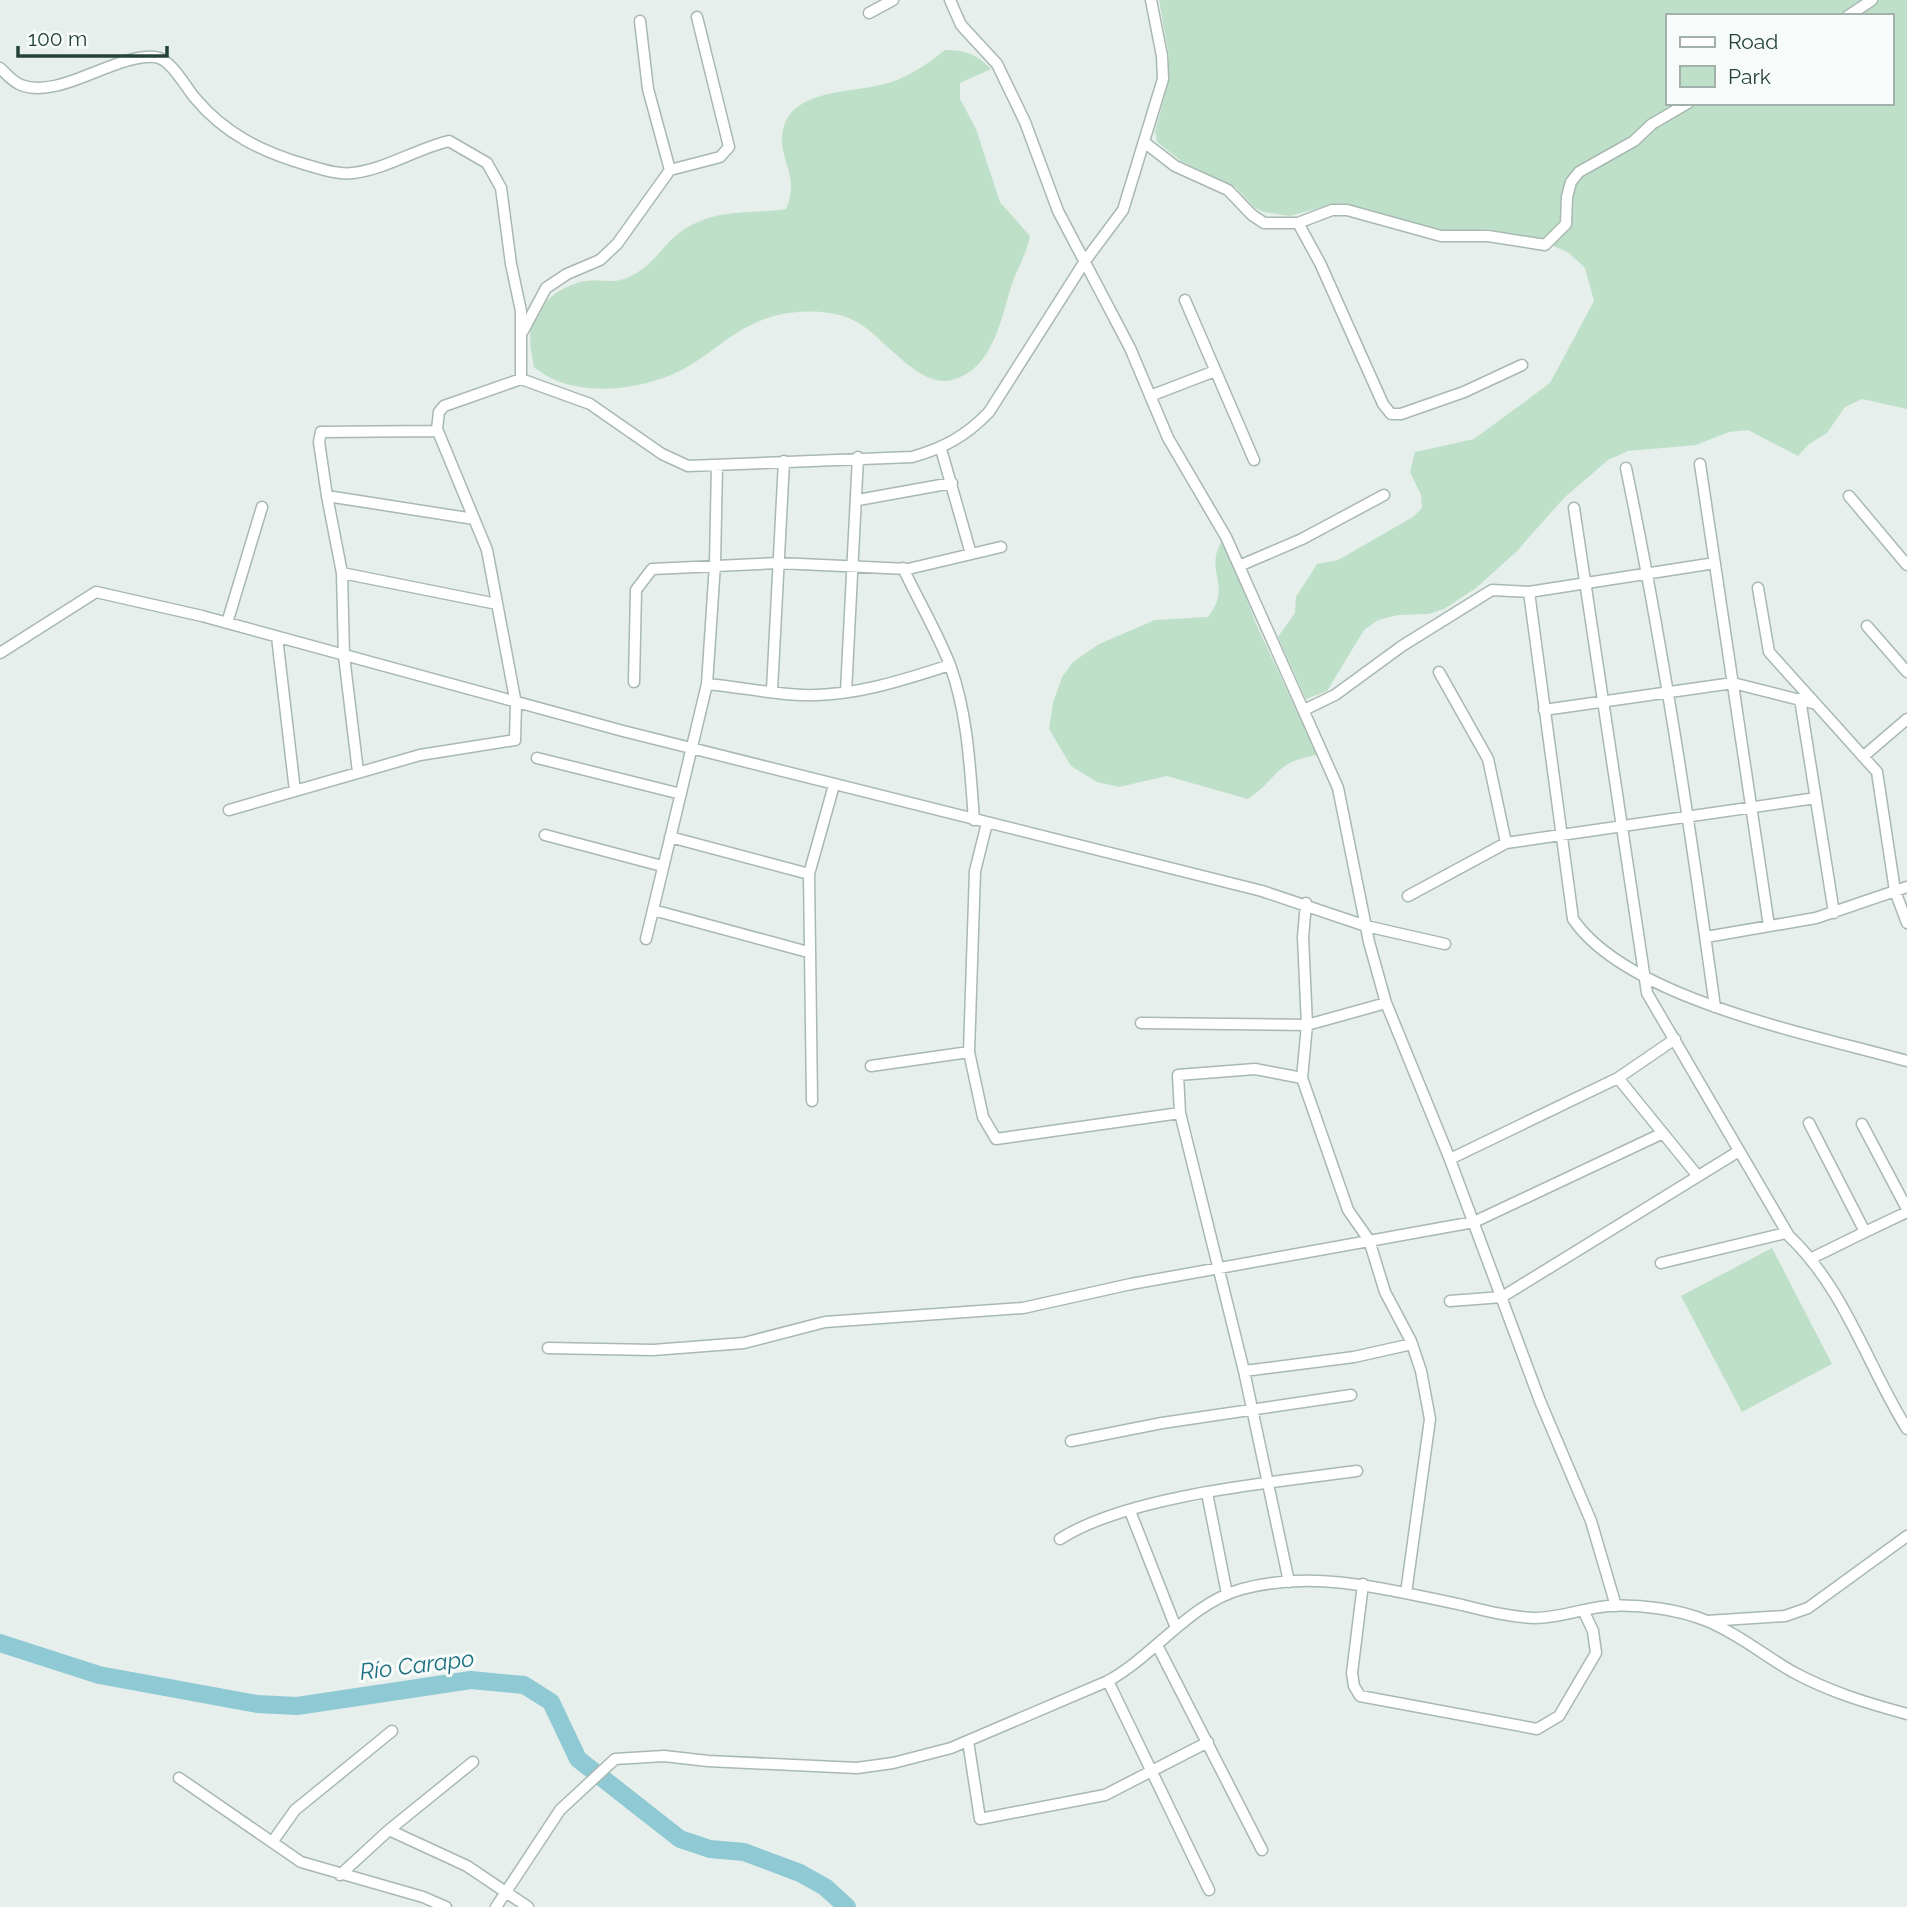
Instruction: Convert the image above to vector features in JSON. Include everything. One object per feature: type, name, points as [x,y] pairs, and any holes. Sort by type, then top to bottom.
[{"type":"street","points":[[869,13],[893,0]]},
{"type":"street","points":[[950,0],[961,25],[997,64],[1025,122],[1058,211],[1130,348],[1168,438],[1226,537],[1338,788],[1366,926],[1386,1003],[1450,1159],[1540,1401],[1591,1521],[1605,1561],[1616,1606]]},
{"type":"street","points":[[229,810],[420,755],[515,740],[516,704],[487,550],[438,431],[439,412],[444,406],[520,379],[590,404],[673,460],[688,466],[858,457],[912,457],[941,449],[974,429],[989,412],[1085,261],[1123,211],[1163,79],[1162,56],[1152,0]]},
{"type":"street","points":[[1851,14],[1872,0]]},
{"type":"street","points":[[523,331],[546,288],[566,274],[600,260],[617,244],[670,170],[720,157],[729,147],[697,17]]},
{"type":"street","points":[[640,20],[648,89],[670,170]]},
{"type":"street","points":[[0,68],[21,85],[44,87],[131,59],[156,57],[165,61],[201,105],[247,143],[271,154],[331,172],[351,174],[376,168],[406,154],[449,142],[464,148],[487,163],[501,188],[523,331],[520,379]]},
{"type":"street","points":[[1144,142],[1175,166],[1228,190],[1252,215],[1265,223],[1298,223],[1332,210],[1348,210],[1441,236],[1488,236],[1545,245],[1566,224],[1567,197],[1571,182],[1579,172],[1634,141],[1652,124],[1685,105]]},
{"type":"street","points":[[1298,223],[1320,263],[1383,404],[1391,414],[1401,414],[1464,392],[1522,365]]},
{"type":"street","points":[[1185,300],[1254,460]]},
{"type":"street","points":[[1150,396],[1215,371]]},
{"type":"street","points":[[358,772],[344,656],[342,573],[327,496],[319,442],[321,432],[438,431]]},
{"type":"street","points":[[941,449],[971,554]]},
{"type":"street","points":[[846,692],[858,500],[858,457]]},
{"type":"street","points":[[772,690],[784,461]]},
{"type":"street","points":[[1700,464],[1769,926]]},
{"type":"street","points":[[646,939],[707,684],[718,465]]},
{"type":"street","points":[[1626,468],[1648,572],[1689,816],[1715,1007]]},
{"type":"street","points":[[858,500],[952,483]]},
{"type":"street","points":[[1239,566],[1302,539],[1384,495]]},
{"type":"street","points":[[327,496],[474,519]]},
{"type":"street","points":[[1849,496],[1907,565]]},
{"type":"street","points":[[227,623],[262,507]]},
{"type":"street","points":[[1574,508],[1624,825],[1647,993],[1786,1233],[1812,1258],[1834,1293],[1907,1429]]},
{"type":"street","points":[[634,682],[636,590],[652,569],[778,563],[903,568],[1001,547]]},
{"type":"street","points":[[1304,710],[1335,695],[1402,646],[1492,590],[1529,592],[1715,563]]},
{"type":"street","points":[[903,568],[950,665],[968,741],[974,820]]},
{"type":"street","points":[[342,573],[497,604]]},
{"type":"street","points":[[1758,588],[1769,652],[1865,755],[1877,772],[1895,891],[1907,923]]},
{"type":"street","points":[[0,653],[96,592],[227,623],[516,704],[1306,903],[1366,926],[1445,944]]},
{"type":"street","points":[[1529,592],[1573,919],[1583,934],[1603,952],[1646,976],[1715,1007],[1907,1061]]},
{"type":"street","points":[[1867,626],[1907,672]]},
{"type":"street","points":[[277,637],[295,791]]},
{"type":"street","points":[[707,684],[803,695],[846,692],[950,665]]},
{"type":"street","points":[[1439,672],[1488,759],[1506,843]]},
{"type":"street","points":[[1544,710],[1733,683],[1816,704]]},
{"type":"street","points":[[1800,699],[1833,913]]},
{"type":"street","points":[[1865,755],[1907,719]]},
{"type":"street","points":[[537,758],[681,794]]},
{"type":"street","points":[[812,1101],[809,874],[834,785]]},
{"type":"street","points":[[1408,896],[1506,843],[1816,798]]},
{"type":"street","points":[[986,823],[975,871],[969,1052],[983,1117],[996,1139],[1180,1113]]},
{"type":"street","points":[[545,835],[662,866]]},
{"type":"street","points":[[670,837],[809,874]]},
{"type":"street","points":[[1706,937],[1833,913],[1907,887]]},
{"type":"street","points":[[1306,903],[1303,937],[1307,1025],[1302,1078],[1348,1210],[1369,1240],[1385,1292],[1412,1344],[1421,1371],[1430,1419],[1406,1593]]},
{"type":"street","points":[[653,910],[808,951]]},
{"type":"street","points":[[1141,1023],[1307,1025],[1386,1003]]},
{"type":"street","points":[[1450,1159],[1618,1078],[1675,1039]]},
{"type":"street","points":[[871,1066],[969,1052]]},
{"type":"street","points":[[1289,1582],[1270,1482],[1180,1113],[1178,1075],[1255,1069],[1302,1078]]},
{"type":"street","points":[[1618,1078],[1697,1175]]},
{"type":"street","points":[[1808,1123],[1865,1232]]},
{"type":"street","points":[[1812,1258],[1907,1211],[1862,1124]]},
{"type":"street","points":[[548,1348],[653,1350],[744,1343],[825,1322],[1023,1308],[1131,1284],[1474,1222],[1661,1134]]},
{"type":"street","points":[[1450,1301],[1502,1297],[1739,1151]]},
{"type":"street","points":[[1661,1263],[1786,1233]]},
{"type":"street","points":[[1244,1371],[1353,1357],[1412,1344]]},
{"type":"street","points":[[1072,1441],[1253,1409],[1351,1395]]},
{"type":"street","points":[[1060,1539],[1130,1511],[1207,1493],[1357,1471]]},
{"type":"street","points":[[1207,1493],[1227,1594]]},
{"type":"street","points":[[1130,1511],[1176,1628]]},
{"type":"street","points":[[1707,1621],[1785,1616],[1808,1608],[1907,1536]]},
{"type":"street","points":[[496,1907],[505,1889],[560,1810],[579,1789],[615,1759],[637,1756],[857,1768],[925,1756],[968,1741],[1108,1681],[1126,1671],[1176,1628],[1227,1594],[1289,1582],[1315,1580],[1363,1584],[1536,1618],[1616,1606],[1645,1606],[1707,1621],[1794,1673],[1843,1697],[1907,1714]]},
{"type":"street","points":[[1363,1584],[1352,1673],[1354,1686],[1360,1696],[1537,1729],[1559,1716],[1596,1653],[1593,1631],[1584,1612]]},
{"type":"street","points":[[1157,1645],[1262,1850]]},
{"type":"street","points":[[1108,1681],[1209,1890]]},
{"type":"street","points":[[273,1841],[296,1810],[392,1731]]},
{"type":"street","points":[[968,1741],[980,1819],[1105,1795],[1208,1742]]},
{"type":"street","points":[[340,1875],[388,1830],[473,1762]]},
{"type":"street","points":[[179,1779],[301,1862],[423,1897],[446,1907]]},
{"type":"street","points":[[388,1830],[467,1866],[505,1889],[528,1907]]},
{"type":"green space","points":[[1159,0],[1907,0],[1907,409],[1862,399],[1845,407],[1827,433],[1809,444],[1798,456],[1748,430],[1729,432],[1696,445],[1628,451],[1608,460],[1564,498],[1517,551],[1476,588],[1444,609],[1429,614],[1398,615],[1378,620],[1364,630],[1327,691],[1306,699],[1278,637],[1295,613],[1296,597],[1317,564],[1338,560],[1413,517],[1422,508],[1421,495],[1410,472],[1415,452],[1474,439],[1550,383],[1594,301],[1585,268],[1569,253],[1542,241],[1489,229],[1443,232],[1350,206],[1333,204],[1290,216],[1255,208],[1236,188],[1181,161],[1157,142],[1155,131],[1165,95],[1169,57]]},
{"type":"green space","points":[[945,50],[970,54],[991,69],[960,83],[960,99],[976,129],[1000,202],[1030,236],[995,337],[979,364],[967,374],[952,380],[939,381],[926,377],[855,321],[828,313],[809,312],[782,314],[765,319],[749,326],[685,368],[637,385],[600,389],[582,387],[548,377],[534,367],[530,334],[534,317],[556,293],[582,282],[627,278],[652,261],[683,230],[709,218],[786,209],[791,185],[782,137],[791,113],[816,98],[901,78]]},
{"type":"green space","points":[[1223,539],[1257,626],[1317,755],[1284,766],[1248,799],[1167,776],[1119,787],[1097,782],[1071,766],[1049,729],[1053,703],[1062,677],[1073,662],[1099,644],[1155,620],[1208,617],[1218,595],[1215,561]]},
{"type":"green space","points":[[1772,1248],[1832,1364],[1742,1412],[1681,1296]]},
{"type":"waterway","name":"Río Carapo","points":[[0,1643],[99,1675],[257,1704],[297,1706],[471,1680],[524,1685],[551,1702],[578,1759],[680,1839],[710,1849],[744,1852],[800,1873],[825,1887],[847,1907]]}]
